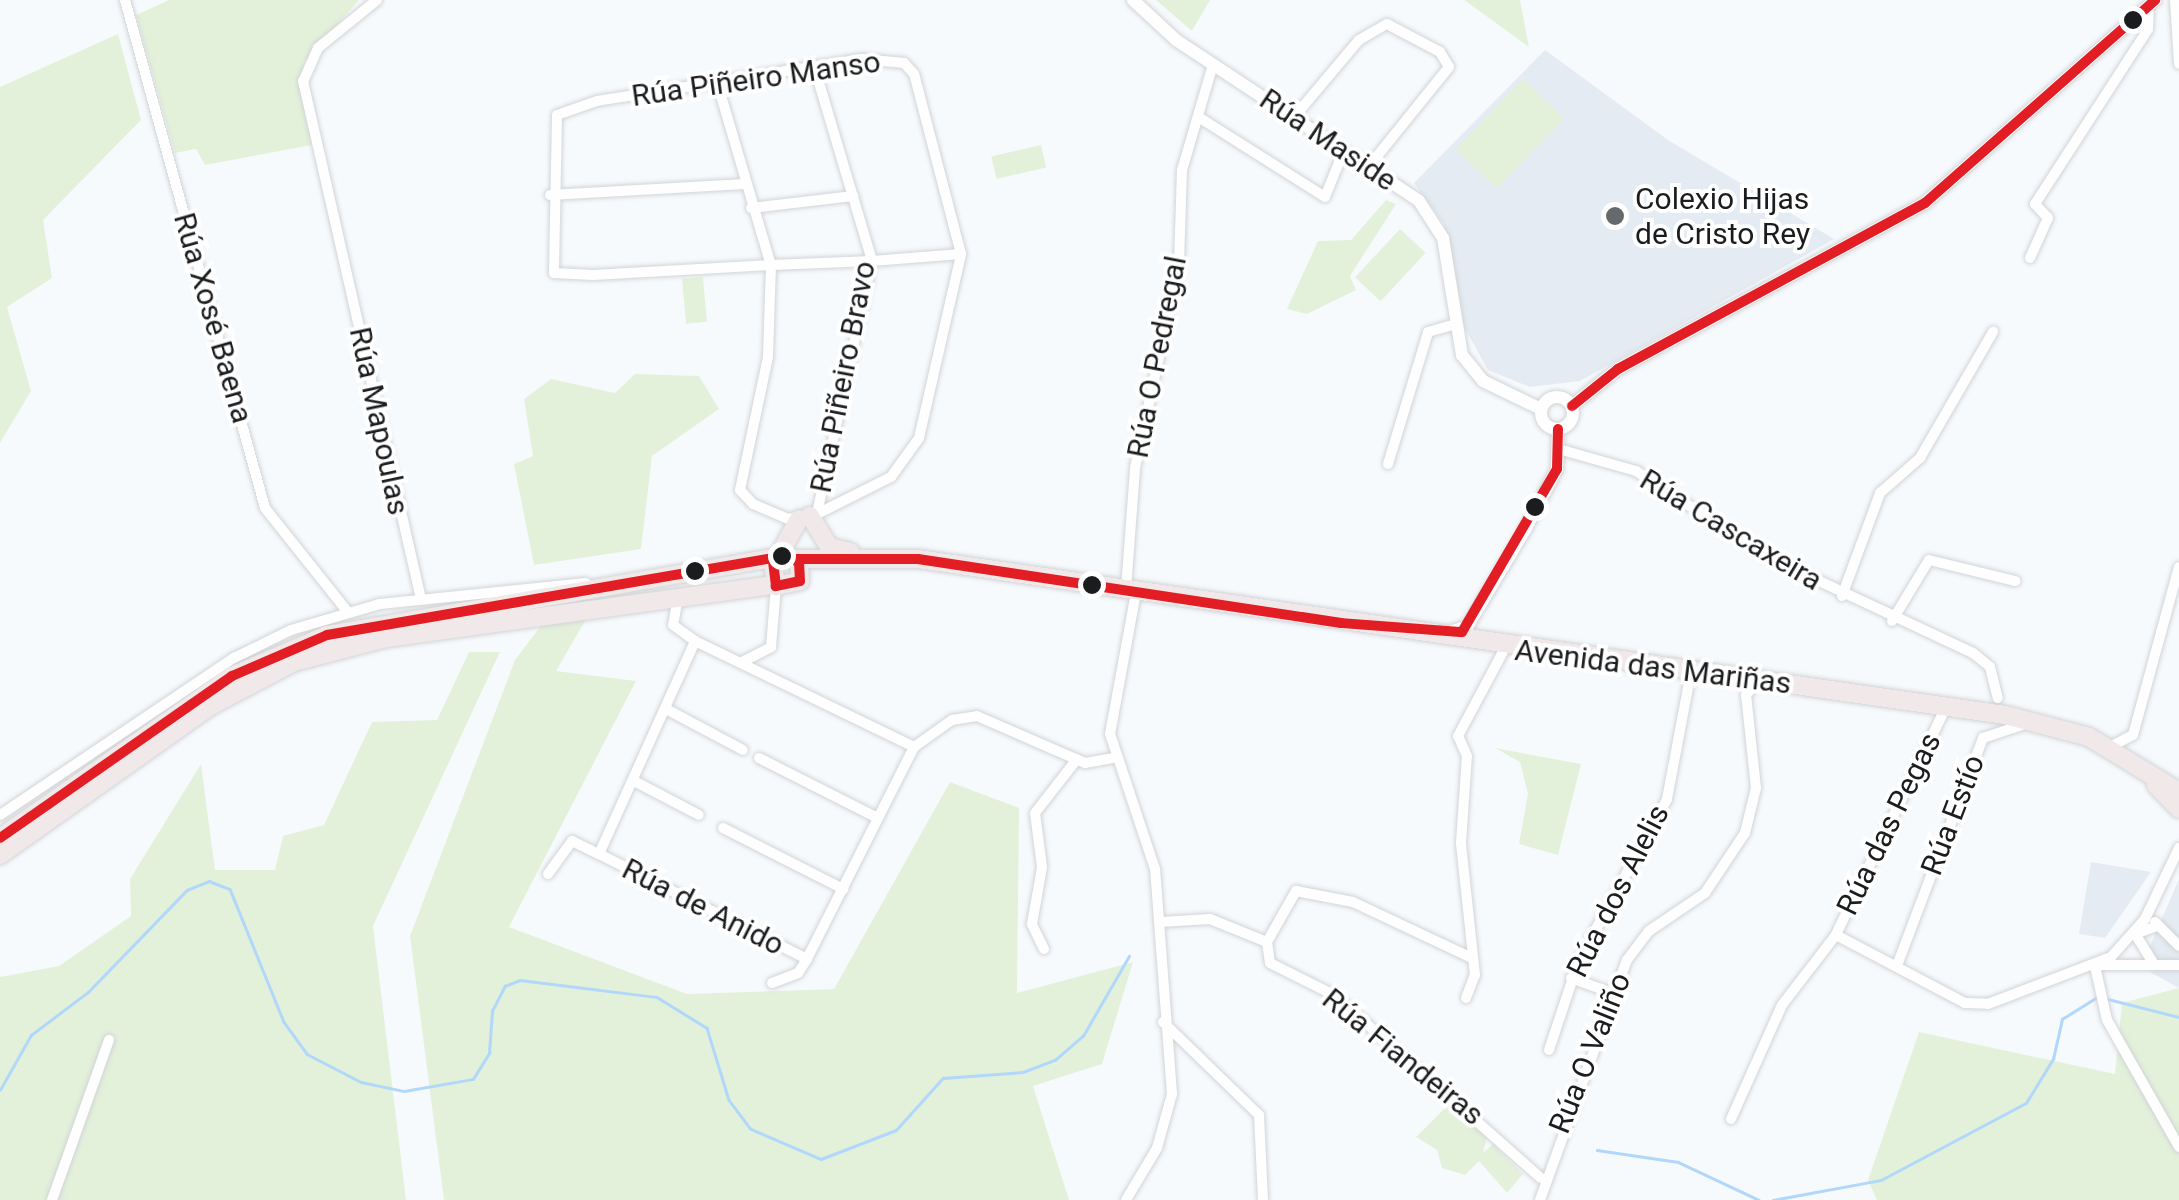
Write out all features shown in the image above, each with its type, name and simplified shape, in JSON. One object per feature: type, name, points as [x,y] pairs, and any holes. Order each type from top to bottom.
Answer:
[{"type":"highway","points":[[0,855],[212,705],[294,662],[654,596],[776,585],[794,540],[809,519],[829,548],[891,557]]},
{"type":"highway","name":"Avenida das Mariñas","points":[[0,838],[270,656],[390,622],[785,559],[891,557],[1505,648],[1946,707],[1996,709],[2110,747],[2175,798]]},
{"type":"highway","points":[[785,559],[800,581]]},
{"type":"highway","name":"Avenida das Mariñas","points":[[776,585],[861,564],[1014,576]]},
{"type":"highway","points":[[2175,798],[2179,821]]},
{"type":"street","name":"Rúa Xosé Baena","points":[[124,0],[265,508],[347,612]]},
{"type":"street","name":"Rúa Mapoulas","points":[[376,0],[318,48],[303,80],[421,599]]},
{"type":"street","name":"Rúa Maside","points":[[1133,0],[1214,65],[1419,201],[1443,238],[1452,325],[1483,381],[1541,409]]},
{"type":"street","points":[[2175,0],[2179,64]]},
{"type":"street","points":[[2030,258],[2048,218],[2035,204],[2148,29],[2152,2]]},
{"type":"street","points":[[1558,429],[1572,406],[1618,370],[1926,203],[2152,2]]},
{"type":"street","points":[[1295,116],[1359,40],[1387,24],[1440,52],[1448,66],[1369,166]]},
{"type":"street","name":"Rúa Piñeiro Manso","points":[[771,266],[554,273],[550,195],[554,124],[564,108],[814,66],[890,60],[914,74],[961,254],[908,462],[809,519]]},
{"type":"street","name":"Rúa O Pedregal","points":[[1113,758],[1131,593],[1135,468],[1179,264],[1182,170],[1214,65]]},
{"type":"street","name":"Rúa Piñeiro Bravo","points":[[809,519],[872,261],[814,66]]},
{"type":"street","points":[[716,82],[771,266],[768,357],[740,490],[763,510],[809,519]]},
{"type":"street","points":[[1200,118],[1325,197],[1344,150]]},
{"type":"street","points":[[550,195],[744,184]]},
{"type":"street","points":[[751,208],[853,196]]},
{"type":"street","points":[[771,266],[961,254]]},
{"type":"street","points":[[1388,464],[1428,332],[1452,325]]},
{"type":"street","name":"Rúa Cascaxeira","points":[[1842,596],[1880,492],[1920,458],[1992,332]]},
{"type":"street","points":[[1341,624],[1456,632],[1475,613],[1562,450],[1558,429],[1541,409],[1554,397],[1572,406]]},
{"type":"street","name":"Rúa Cascaxeira","points":[[1562,450],[1636,471],[1842,596],[1973,653],[1990,667],[1996,709]]},
{"type":"street","points":[[1892,621],[1929,560],[2014,581]]},
{"type":"street","points":[[2110,747],[2134,736],[2179,568]]},
{"type":"street","points":[[742,662],[771,646],[776,585]]},
{"type":"street","name":"Avenida das Mariñas","points":[[0,815],[234,658],[347,612],[421,599],[632,586]]},
{"type":"street","points":[[654,596],[677,603],[732,587]]},
{"type":"street","points":[[677,603],[673,626],[695,641],[914,747]]},
{"type":"street","points":[[1475,613],[1481,636],[1594,660]]},
{"type":"street","name":"Rúa de Anido","points":[[695,641],[599,854],[807,959],[914,747],[952,720],[977,716],[1077,759],[1113,758]]},
{"type":"street","points":[[1466,998],[1470,957],[1461,843],[1467,756],[1458,736],[1505,648]]},
{"type":"street","name":"Rúa dos Alelis","points":[[1549,1050],[1571,978],[1667,798],[1692,672]]},
{"type":"street","name":"Rúa O Valiño","points":[[1540,1200],[1541,1178],[1612,993],[1649,931],[1705,894],[1745,832],[1756,788],[1746,696],[1758,681]]},
{"type":"street","name":"Rúa das Pegas","points":[[1946,707],[1836,934],[1898,962],[1965,1003],[1988,1004],[2095,966]]},
{"type":"street","points":[[666,709],[743,750]]},
{"type":"street","name":"Rúa Estío","points":[[1898,962],[1983,738],[1996,727],[2053,725]]},
{"type":"street","points":[[758,758],[878,818]]},
{"type":"street","points":[[1113,758],[1155,869],[1161,922],[1163,1022],[1172,1094],[1156,1148],[1126,1200]]},
{"type":"street","points":[[1044,949],[1032,924],[1042,867],[1035,813],[1077,759]]},
{"type":"street","points":[[634,780],[699,815]]},
{"type":"street","points":[[723,828],[843,889]]},
{"type":"street","points":[[548,874],[572,840],[599,854]]},
{"type":"street","points":[[2135,934],[2178,854]]},
{"type":"street","points":[[1161,922],[1210,919],[1267,942],[1296,890],[1353,902],[1470,957]]},
{"type":"street","points":[[2153,904],[2157,926],[2174,942],[2156,962]]},
{"type":"street","points":[[2095,966],[2135,934],[2157,926]]},
{"type":"street","points":[[1731,1119],[1782,1005],[1836,934]]},
{"type":"street","points":[[2135,934],[2156,962]]},
{"type":"street","name":"Rúa Fiandeiras","points":[[1267,942],[1270,963],[1334,995],[1541,1178]]},
{"type":"street","points":[[772,982],[798,974],[807,959]]},
{"type":"street","points":[[2095,966],[2156,962],[2179,966]]},
{"type":"street","points":[[2095,966],[2107,1020],[2179,1147]]},
{"type":"street","points":[[1571,978],[1612,993]]},
{"type":"street","points":[[1163,1022],[1259,1115],[1263,1200]]},
{"type":"street","points":[[52,1200],[109,1040]]},
{"type":"shaded area","name":"Colexio Hijas de Cristo Rey","points":[[1545,50],[1668,140],[1834,239],[1580,381],[1530,387],[1488,370],[1458,316],[1444,224],[1414,183]]},
{"type":"shaded area","points":[[2091,862],[2151,872],[2105,938],[2079,934]]},
{"type":"shaded area","points":[[2179,879],[2179,988],[2141,967]]},
{"type":"green space","points":[[169,0],[359,0],[303,63],[312,145],[205,165],[196,149],[175,153],[136,15]]},
{"type":"green space","points":[[1156,0],[1210,0],[1192,31]]},
{"type":"green space","points":[[1464,0],[1520,0],[1529,47]]},
{"type":"green space","points":[[118,34],[141,120],[43,220],[52,278],[7,307],[31,391],[0,443],[0,87]]},
{"type":"green space","points":[[1523,79],[1564,119],[1497,188],[1456,149]]},
{"type":"green space","points":[[1041,145],[1046,167],[996,179],[991,156]]},
{"type":"green space","points":[[1386,200],[1396,204],[1350,276],[1356,290],[1307,314],[1287,309],[1318,241],[1351,240]]},
{"type":"green space","points":[[1400,229],[1426,253],[1381,301],[1355,277]]},
{"type":"green space","points":[[703,277],[707,322],[686,324],[682,279]]},
{"type":"green space","points":[[635,374],[699,376],[719,409],[652,456],[641,549],[534,565],[514,464],[533,456],[524,399],[551,379],[615,393]]},
{"type":"green space","points":[[589,614],[556,671],[636,681],[509,927],[687,994],[834,989],[950,782],[1019,808],[1017,993],[1133,962],[1102,1064],[1033,1086],[1069,1200],[444,1200],[410,936],[515,660],[546,619]]},
{"type":"green space","points":[[469,652],[500,652],[373,926],[406,1200],[0,1200],[0,977],[59,966],[131,916],[130,879],[201,764],[215,870],[275,870],[283,836],[324,825],[372,722],[437,720]]},
{"type":"green space","points":[[1495,748],[1581,764],[1558,855],[1519,844],[1528,794],[1520,762]]},
{"type":"green space","points":[[2179,988],[2179,1200],[1877,1200],[1868,1180],[1919,1032],[2115,1074],[2122,1003]]},
{"type":"green space","points":[[1450,1103],[1487,1137],[1483,1153],[1493,1144],[1523,1174],[1507,1193],[1479,1161],[1465,1175],[1442,1168],[1437,1150],[1416,1137]]},
{"type":"waterway","points":[[0,1090],[31,1035],[88,992],[187,890],[209,881],[230,889],[284,1022],[307,1054],[361,1082],[404,1091],[473,1079],[489,1053],[492,1011],[505,986],[520,980],[657,997],[707,1028],[729,1100],[751,1129],[821,1159],[896,1130],[943,1078],[1023,1072],[1055,1060],[1083,1036],[1129,956]]},
{"type":"waterway","points":[[1773,1200],[1881,1180],[2026,1103],[2053,1059],[2062,1019],[2096,998]]},
{"type":"waterway","points":[[2104,998],[2179,1017]]},
{"type":"waterway","points":[[1597,1150],[1678,1162],[1759,1200]]},
{"type":"transit line","points":[[1572,406],[1618,369],[1925,203],[2155,0]]},
{"type":"transit line","points":[[796,559],[918,559],[1341,623],[1462,632],[1557,469],[1558,429]]},
{"type":"transit line","points":[[0,838],[232,676],[327,635],[782,556],[799,562],[800,581],[776,586],[773,561]]},
{"type":"place","name":"Colexio Hijas de Cristo Rey","points":[[1615,216]]}]
